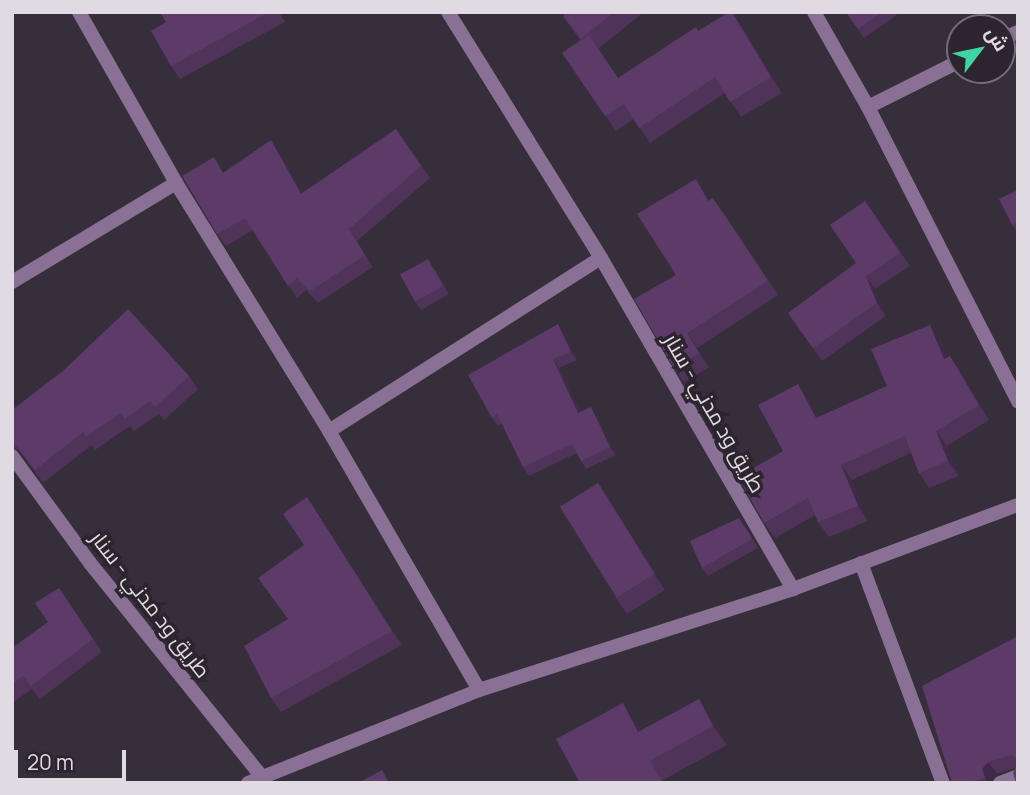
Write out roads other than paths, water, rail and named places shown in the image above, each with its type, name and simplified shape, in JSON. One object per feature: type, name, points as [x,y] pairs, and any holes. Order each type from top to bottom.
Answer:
[{"type":"street","points":[[79,12],[176,183],[329,431],[479,690]]},
{"type":"street","name":"طريق ود مدني - سنار","points":[[448,12],[601,258],[793,589]]},
{"type":"street","points":[[814,12],[868,107],[1018,402]]},
{"type":"street","points":[[868,107],[946,68]]},
{"type":"street","points":[[12,282],[176,183]]},
{"type":"street","points":[[329,431],[601,258]]},
{"type":"street","name":"طريق ود مدني - سنار","points":[[12,456],[254,779],[479,690],[793,589],[1018,505]]},
{"type":"street","points":[[861,563],[943,783]]},
{"type":"street","points":[[1000,783],[1018,776]]}]
